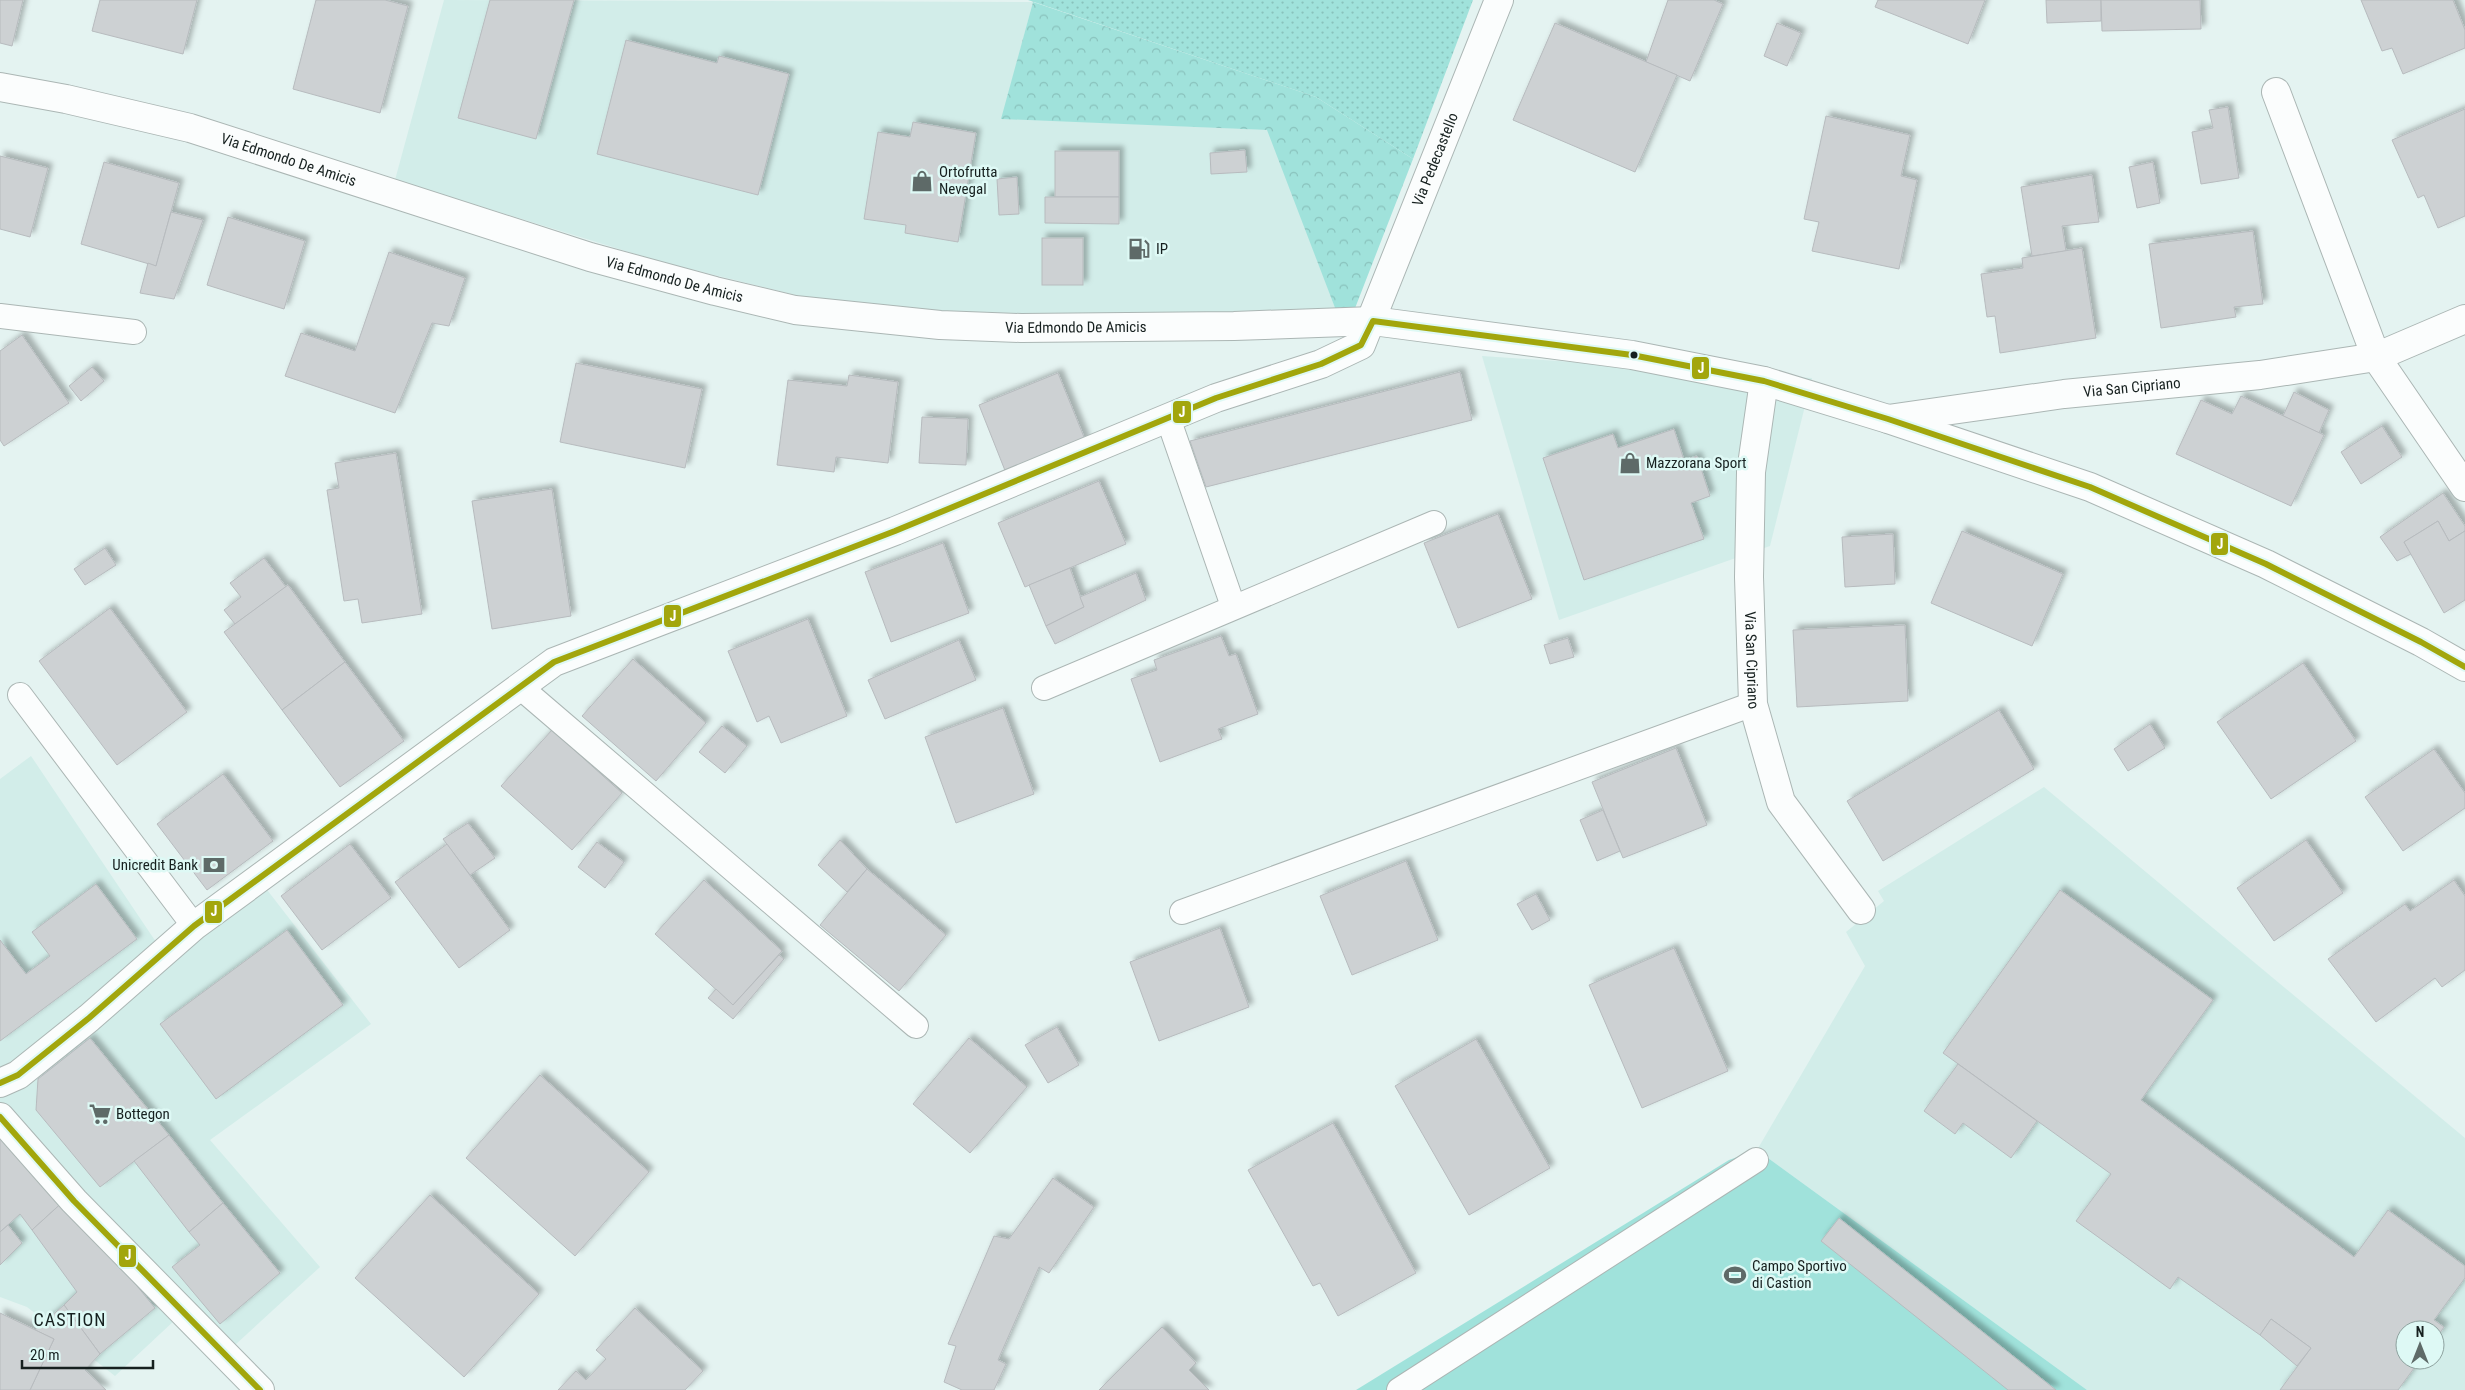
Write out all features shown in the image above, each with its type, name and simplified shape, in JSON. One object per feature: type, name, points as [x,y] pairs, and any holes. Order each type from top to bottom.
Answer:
[{"type":"street","name":"Via Pedecastello","points":[[0,1083],[18,1075],[89,1018],[194,926],[554,662],[895,531],[1216,398],[1321,364],[1361,345],[1373,320],[1499,0]]},
{"type":"street","name":"Via Edmondo De Amicis","points":[[0,87],[66,99],[190,128],[590,257],[795,310],[940,325],[1021,328],[1234,326],[1373,320]]},
{"type":"street","points":[[2276,92],[2376,357],[2465,487]]},
{"type":"street","name":"Via San Cipriano","points":[[1888,419],[2064,394],[2260,375],[2376,357],[2465,319]]},
{"type":"street","name":"Via San Cipriano","points":[[1373,320],[1632,355],[1764,380],[1888,419],[2090,487],[2266,564],[2421,642],[2465,667]]},
{"type":"street","name":"Via San Cipriano","points":[[1764,380],[1751,472],[1749,577],[1753,704],[1781,802],[1861,910]]},
{"type":"street","points":[[0,1117],[74,1201],[260,1390]]},
{"type":"lane","points":[[0,316],[134,332]]},
{"type":"lane","points":[[1168,418],[1233,606]]},
{"type":"lane","points":[[1044,688],[1434,522]]},
{"type":"lane","points":[[520,687],[916,1026]]},
{"type":"lane","points":[[20,695],[194,926]]},
{"type":"lane","points":[[1182,912],[1753,704]]},
{"type":"lane","points":[[1399,1390],[1756,1160]]},
{"type":"shaded area","points":[[444,0],[1033,2],[1002,118],[1268,130],[1345,334],[1230,316],[948,312],[804,297],[658,261],[395,180]]},
{"type":"shaded area","points":[[1482,356],[1812,378],[1770,546],[1559,620]]},
{"type":"shaded area","points":[[31,756],[156,942],[251,869],[371,1024],[210,1140],[320,1267],[235,1345],[191,1305],[115,1376],[27,1307],[0,1297],[0,779]]},
{"type":"shaded area","points":[[2044,787],[2465,1138],[2465,1390],[2087,1390],[1757,1150],[1865,966],[1846,932],[1884,901],[1878,891]]},
{"type":"green space","points":[[1028,0],[1473,0],[1413,159],[1316,97]]},
{"type":"green space","points":[[1033,2],[1316,97],[1413,159],[1345,334],[1267,130],[1001,119]]},
{"type":"green space","name":"Campo Sportivo di Castion","points":[[1757,1150],[2087,1390],[1356,1390],[1729,1160]]},
{"type":"building","points":[[0,0],[23,0],[12,46],[0,43]]},
{"type":"building","points":[[100,0],[197,0],[183,54],[92,31]]},
{"type":"building","points":[[316,0],[385,0],[408,6],[380,113],[293,89]]},
{"type":"building","points":[[490,0],[574,0],[536,139],[458,118]]},
{"type":"building","points":[[1668,0],[1714,0],[1723,4],[1690,81],[1646,62]]},
{"type":"building","points":[[1878,0],[1985,0],[1968,44],[1875,7]]},
{"type":"building","points":[[2046,0],[2101,0],[2101,21],[2047,23]]},
{"type":"building","points":[[2101,0],[2200,0],[2201,29],[2102,31]]},
{"type":"building","points":[[2361,0],[2453,0],[2465,30],[2465,48],[2403,74],[2392,48],[2382,51]]},
{"type":"building","points":[[1555,23],[1677,75],[1635,172],[1513,120]]},
{"type":"building","points":[[1777,23],[1801,33],[1787,66],[1764,56]]},
{"type":"building","points":[[626,40],[717,63],[719,56],[789,74],[758,195],[597,154]]},
{"type":"building","points":[[2228,107],[2239,178],[2201,184],[2192,132],[2213,128],[2209,110]]},
{"type":"building","points":[[2465,109],[2465,216],[2438,228],[2424,195],[2418,198],[2392,140]]},
{"type":"building","points":[[1826,116],[1910,135],[1901,176],[1917,180],[1899,269],[1812,251],[1819,222],[1804,219]]},
{"type":"building","points":[[913,122],[976,133],[958,242],[905,233],[906,225],[864,219],[878,132],[910,137]]},
{"type":"building","points":[[1245,150],[1247,172],[1211,174],[1210,153]]},
{"type":"building","points":[[1055,151],[1119,151],[1119,197],[1055,197]]},
{"type":"building","points":[[0,156],[48,168],[30,237],[0,229]]},
{"type":"building","points":[[104,162],[179,183],[156,266],[81,244]]},
{"type":"building","points":[[2153,162],[2160,203],[2137,208],[2129,167]]},
{"type":"building","points":[[2092,175],[2099,222],[2062,226],[2066,251],[2032,256],[2021,187]]},
{"type":"building","points":[[1017,177],[1019,214],[999,215],[997,179]]},
{"type":"building","points":[[1045,197],[1119,197],[1119,224],[1045,223]]},
{"type":"building","points":[[171,212],[203,220],[174,299],[140,293],[148,263],[156,266]]},
{"type":"building","points":[[228,217],[305,241],[284,309],[207,285]]},
{"type":"building","points":[[2253,231],[2263,304],[2234,307],[2236,317],[2161,328],[2149,244]]},
{"type":"building","points":[[1042,238],[1083,238],[1083,285],[1042,285]]},
{"type":"building","points":[[2082,248],[2096,338],[2000,353],[1995,316],[1987,317],[1981,274],[2023,268],[2022,258]]},
{"type":"building","points":[[389,252],[465,278],[449,326],[432,323],[395,413],[285,376],[301,333],[355,351]]},
{"type":"building","points":[[22,335],[69,403],[4,446],[0,440],[0,351]]},
{"type":"building","points":[[576,363],[702,389],[685,468],[560,442]]},
{"type":"building","points":[[92,367],[104,381],[81,401],[69,386]]},
{"type":"building","points":[[1460,372],[1472,420],[1206,487],[1190,441]]},
{"type":"building","points":[[1058,373],[1086,442],[1006,473],[979,405]]},
{"type":"building","points":[[849,375],[898,382],[888,463],[836,457],[834,472],[777,465],[788,380],[847,386]]},
{"type":"building","points":[[2294,392],[2329,410],[2319,433],[2283,416]]},
{"type":"building","points":[[2241,396],[2324,435],[2291,506],[2176,454],[2201,400],[2232,414]]},
{"type":"building","points":[[922,417],[968,419],[966,465],[919,463]]},
{"type":"building","points":[[2382,426],[2402,457],[2361,484],[2341,452]]},
{"type":"building","points":[[1674,429],[1684,460],[1697,456],[1710,496],[1691,503],[1704,539],[1584,580],[1543,458],[1613,434],[1618,448]]},
{"type":"building","points":[[396,453],[422,614],[362,623],[358,599],[344,601],[327,490],[339,488],[335,463]]},
{"type":"building","points":[[1099,481],[1126,544],[1025,587],[998,523]]},
{"type":"building","points":[[552,489],[571,616],[492,629],[472,501]]},
{"type":"building","points":[[2443,493],[2465,526],[2465,531],[2449,541],[2438,521],[2404,542],[2411,554],[2397,561],[2380,537]]},
{"type":"building","points":[[1498,514],[1532,599],[1458,628],[1424,543]]},
{"type":"building","points":[[2438,521],[2449,541],[2465,531],[2465,600],[2444,613],[2404,542]]},
{"type":"building","points":[[1962,531],[2063,574],[2032,646],[1931,603]]},
{"type":"building","points":[[1893,534],[1895,584],[1845,587],[1842,537]]},
{"type":"building","points":[[943,543],[969,613],[891,642],[865,572]]},
{"type":"building","points":[[105,548],[116,565],[85,585],[74,569]]},
{"type":"building","points":[[264,558],[286,587],[235,624],[224,610],[241,597],[230,583]]},
{"type":"building","points":[[1070,568],[1084,607],[1046,626],[1029,585]]},
{"type":"building","points":[[1136,573],[1146,600],[1055,644],[1046,626],[1084,607],[1080,597]]},
{"type":"building","points":[[288,585],[345,662],[282,710],[224,632]]},
{"type":"building","points":[[110,608],[187,712],[117,765],[39,661]]},
{"type":"building","points":[[808,619],[847,716],[781,743],[769,716],[757,722],[728,651]]},
{"type":"building","points":[[1905,625],[1908,701],[1797,707],[1793,630]]},
{"type":"building","points":[[1221,636],[1229,656],[1236,654],[1258,714],[1218,729],[1222,739],[1160,762],[1131,679],[1157,670],[1154,660]]},
{"type":"building","points":[[1568,638],[1574,657],[1550,664],[1544,645]]},
{"type":"building","points":[[959,640],[976,680],[885,719],[868,680]]},
{"type":"building","points":[[633,659],[706,723],[656,781],[582,716]]},
{"type":"building","points":[[345,662],[404,741],[340,787],[282,710]]},
{"type":"building","points":[[2303,663],[2356,741],[2271,799],[2217,722]]},
{"type":"building","points":[[1003,708],[1034,794],[956,823],[925,737]]},
{"type":"building","points":[[1999,710],[2034,769],[1883,861],[1847,801]]},
{"type":"building","points":[[2150,724],[2165,748],[2128,771],[2114,749]]},
{"type":"building","points":[[722,726],[747,746],[725,773],[699,752]]},
{"type":"building","points":[[552,730],[622,793],[572,850],[501,786]]},
{"type":"building","points":[[1676,748],[1707,825],[1623,858],[1592,782]]},
{"type":"building","points":[[2434,749],[2465,793],[2465,808],[2403,851],[2365,797]]},
{"type":"building","points":[[223,774],[273,841],[207,890],[157,824]]},
{"type":"building","points":[[1603,810],[1620,851],[1597,861],[1580,820]]},
{"type":"building","points":[[468,823],[495,858],[470,875],[443,839]]},
{"type":"building","points":[[840,840],[867,869],[847,892],[818,865]]},
{"type":"building","points":[[2306,840],[2343,893],[2274,941],[2237,888]]},
{"type":"building","points":[[597,842],[624,862],[605,888],[578,867]]},
{"type":"building","points":[[350,844],[391,898],[322,950],[281,896]]},
{"type":"building","points":[[447,844],[510,930],[459,968],[395,882]]},
{"type":"building","points":[[1406,861],[1438,940],[1352,975],[1320,896]]},
{"type":"building","points":[[867,869],[946,935],[899,991],[820,925]]},
{"type":"building","points":[[704,880],[782,951],[733,1005],[655,934]]},
{"type":"building","points":[[2454,880],[2465,896],[2465,970],[2442,987],[2435,978],[2376,1022],[2328,959],[2405,904],[2410,911]]},
{"type":"building","points":[[96,884],[137,939],[0,1041],[0,940],[26,974],[50,956],[32,932]]},
{"type":"building","points":[[2060,890],[2213,1000],[2141,1100],[2354,1257],[2388,1210],[2465,1266],[2465,1278],[2434,1320],[2395,1320],[2395,1370],[2413,1370],[2398,1390],[2280,1390],[2311,1348],[2271,1319],[2260,1335],[2178,1277],[2170,1289],[2076,1221],[2111,1174],[1943,1053]]},
{"type":"building","points":[[1536,894],[1550,920],[1532,930],[1517,904]]},
{"type":"building","points":[[1220,928],[1249,1007],[1159,1041],[1130,962]]},
{"type":"building","points":[[287,930],[343,1005],[216,1099],[160,1024]]},
{"type":"building","points":[[1674,948],[1728,1071],[1642,1108],[1589,985]]},
{"type":"building","points":[[779,955],[784,959],[733,1019],[708,998],[716,989],[733,1005]]},
{"type":"building","points":[[1057,1027],[1079,1065],[1048,1083],[1025,1045]]},
{"type":"building","points":[[90,1038],[169,1135],[100,1187],[36,1110],[38,1079]]},
{"type":"building","points":[[969,1038],[1027,1087],[970,1153],[913,1104]]},
{"type":"building","points":[[1476,1039],[1550,1168],[1469,1215],[1395,1086]]},
{"type":"building","points":[[1958,1064],[2037,1121],[2011,1158],[1963,1123],[1955,1134],[1924,1111]]},
{"type":"building","points":[[540,1075],[649,1172],[575,1256],[466,1158]]},
{"type":"building","points":[[1333,1123],[1416,1273],[1338,1316],[1320,1283],[1313,1286],[1248,1170]]},
{"type":"building","points":[[0,1125],[66,1199],[32,1230],[20,1214],[0,1232]]},
{"type":"building","points":[[169,1135],[223,1203],[189,1232],[134,1161]]},
{"type":"building","points":[[1053,1178],[1094,1207],[1049,1273],[1039,1267],[998,1360],[1006,1364],[994,1390],[962,1390],[944,1382],[956,1346],[948,1344],[994,1236],[1009,1239]]},
{"type":"building","points":[[430,1195],[539,1294],[464,1377],[355,1278]]},
{"type":"building","points":[[66,1199],[155,1308],[100,1354],[64,1305],[77,1292],[32,1230]]},
{"type":"building","points":[[223,1203],[280,1273],[220,1324],[172,1267],[200,1245],[189,1232]]},
{"type":"building","points":[[1839,1218],[2056,1390],[2008,1390],[1821,1241]]},
{"type":"building","points":[[8,1225],[22,1243],[0,1265],[0,1232]]},
{"type":"building","points":[[64,1305],[100,1354],[85,1370],[106,1390],[30,1390],[54,1339],[35,1330]]},
{"type":"building","points":[[635,1308],[703,1371],[685,1390],[558,1390],[576,1371],[586,1380],[606,1359],[596,1350]]},
{"type":"building","points":[[0,1313],[54,1339],[30,1390],[0,1390]]},
{"type":"building","points":[[2271,1319],[2311,1348],[2297,1366],[2260,1335]]},
{"type":"building","points":[[1162,1327],[1196,1363],[1189,1370],[1209,1390],[1099,1390]]},
{"type":"transit line","name":"J","points":[[0,1083],[18,1075],[89,1018],[194,926],[554,662],[895,531],[1216,398],[1321,364],[1361,345],[1373,321],[1632,355],[1764,381],[1888,419],[2090,487],[2266,564],[2421,642],[2465,667]]},
{"type":"transit line","name":"J","points":[[0,1117],[74,1201],[260,1390]]},
{"type":"place","name":"Ortofrutta Nevegal","points":[[922,181]]},
{"type":"place","name":"IP","points":[[1139,249]]},
{"type":"place","name":"Mazzorana Sport","points":[[1630,463]]},
{"type":"place","name":"Unicredit Bank","points":[[214,865]]},
{"type":"place","name":"Bottegon","points":[[100,1114]]},
{"type":"place","name":"Campo Sportivo di Castion","points":[[1735,1275]]},
{"type":"district","name":"CASTION","points":[[70,1319]]}]
